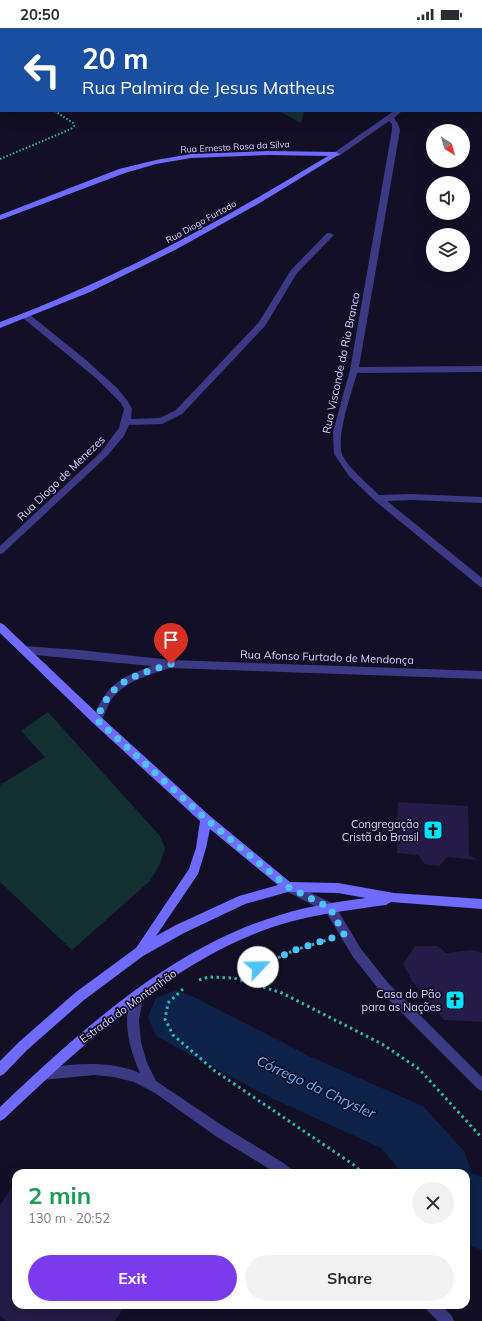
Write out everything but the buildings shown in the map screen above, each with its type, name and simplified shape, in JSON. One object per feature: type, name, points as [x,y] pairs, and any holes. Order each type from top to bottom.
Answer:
[{"type":"street","name":"Rua Diogo Furtado","points":[[0,325],[26,316],[110,280],[171,250],[215,226],[336,154],[397,112]]},
{"type":"street","name":"Rua Visconde do Rio Branco","points":[[389,117],[395,124],[396,130],[354,370],[337,432],[338,454],[352,474],[377,498],[482,583]]},
{"type":"street","name":"Rua Ernesto Rosa da Silva","points":[[0,218],[122,171],[156,162],[191,156],[269,153],[336,154]]},
{"type":"street","points":[[26,316],[107,384],[120,397],[128,407],[127,422],[162,421],[179,412],[262,324],[294,272],[330,235]]},
{"type":"street","points":[[354,370],[482,369]]},
{"type":"street","name":"Rua Diogo de Menezes","points":[[0,551],[104,454],[119,437],[127,422]]},
{"type":"street","points":[[377,498],[411,497],[482,500]]},
{"type":"street","points":[[0,627],[97,720],[206,819],[288,887],[330,908],[344,934],[357,953],[385,988],[482,1085]]},
{"type":"street","name":"Rua Afonso Furtado de Mendonça","points":[[24,650],[79,654],[171,664],[482,675]]},
{"type":"street","name":"Rua Afonso Furtado de Mendonça","points":[[97,720],[102,704],[116,687],[133,677],[171,664]]},
{"type":"street","points":[[139,952],[194,871],[201,848],[206,819]]},
{"type":"street","points":[[0,1070],[23,1046],[80,996],[139,952],[180,929],[243,900],[288,887],[338,888],[394,898],[482,904]]},
{"type":"street","name":"Estrada do Montanhão","points":[[0,1115],[73,1046],[137,997],[184,965],[233,939],[266,925],[330,908],[394,898]]},
{"type":"street","points":[[137,997],[133,1013],[135,1042],[138,1057],[152,1085]]},
{"type":"street","points":[[43,1074],[73,1070],[109,1070],[136,1077],[152,1085],[214,1127],[282,1169]]},
{"type":"street","points":[[436,1309],[447,1321]]},
{"type":"path","points":[[0,159],[71,129],[74,126],[69,118],[57,112]]},
{"type":"path","points":[[246,982],[258,967],[295,950],[344,934]]},
{"type":"path","points":[[195,981],[209,977],[234,978],[282,993],[382,1044],[419,1069],[482,1138]]},
{"type":"path","points":[[190,985],[168,1003],[165,1019],[173,1035],[215,1071],[359,1169]]},
{"type":"green space","points":[[281,112],[304,112],[301,123]]},
{"type":"green space","points":[[48,712],[160,836],[165,848],[160,864],[150,881],[72,950],[0,882],[0,785],[45,757],[21,731]]},
{"type":"waterway","name":"Córrego da Chrysler","points":[[176,1017],[290,1077],[402,1127],[439,1169]]},
{"type":"waterway","name":"Córrego da Chrysler","points":[[470,1206],[482,1219]]},
{"type":"place","name":"Congregação Cristã do Brasil","points":[[433,830]]},
{"type":"place","name":"Casa do Pão para as Nações","points":[[455,1000]]},
{"type":"route","points":[[171,664],[133,677],[116,687],[102,704],[97,720],[206,819],[288,887],[330,908],[344,934],[295,950],[258,967]]}]
